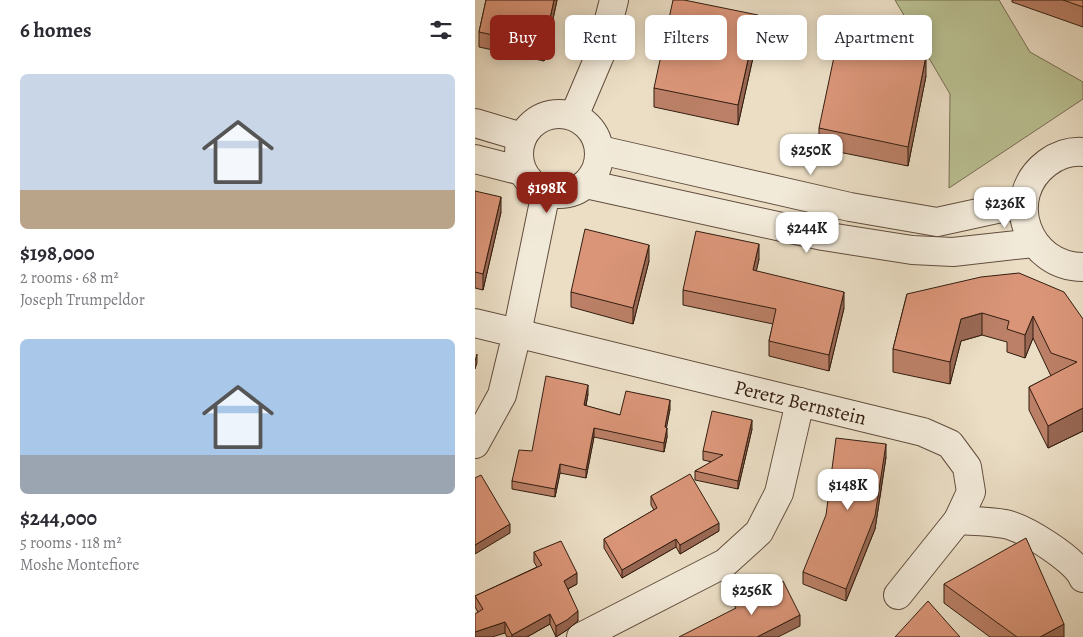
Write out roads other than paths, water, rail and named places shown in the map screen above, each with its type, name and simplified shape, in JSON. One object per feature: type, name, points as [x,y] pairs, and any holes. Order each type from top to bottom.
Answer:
[{"type":"street","points":[[574,116],[600,55],[614,0]]},
{"type":"street","points":[[549,114],[574,116],[582,120],[594,133],[600,150],[595,174],[587,184],[577,190],[556,194],[546,192],[528,180],[522,171],[519,160],[519,148],[522,138],[529,127],[538,119],[549,114]]},
{"type":"street","points":[[475,123],[522,138]]},
{"type":"street","points":[[600,150],[850,207],[937,222],[1024,203]]},
{"type":"street","points":[[1083,152],[1075,151],[1056,157],[1040,169],[1029,184],[1024,203],[1024,217],[1027,230],[1034,243],[1045,254],[1059,263],[1083,267]]},
{"type":"street","points":[[475,159],[522,171]]},
{"type":"street","points":[[587,184],[823,236],[912,250],[953,252],[1034,243]]},
{"type":"street","points":[[475,444],[502,395],[517,333],[546,192]]},
{"type":"street","name":"Peretz Bernstein","points":[[475,322],[923,432],[950,444],[967,467],[971,492],[958,520],[898,595]]},
{"type":"street","points":[[581,637],[725,562],[759,532],[779,493],[800,402]]},
{"type":"street","points":[[958,520],[1006,524],[1032,535],[1061,555],[1081,572],[1083,578]]}]
